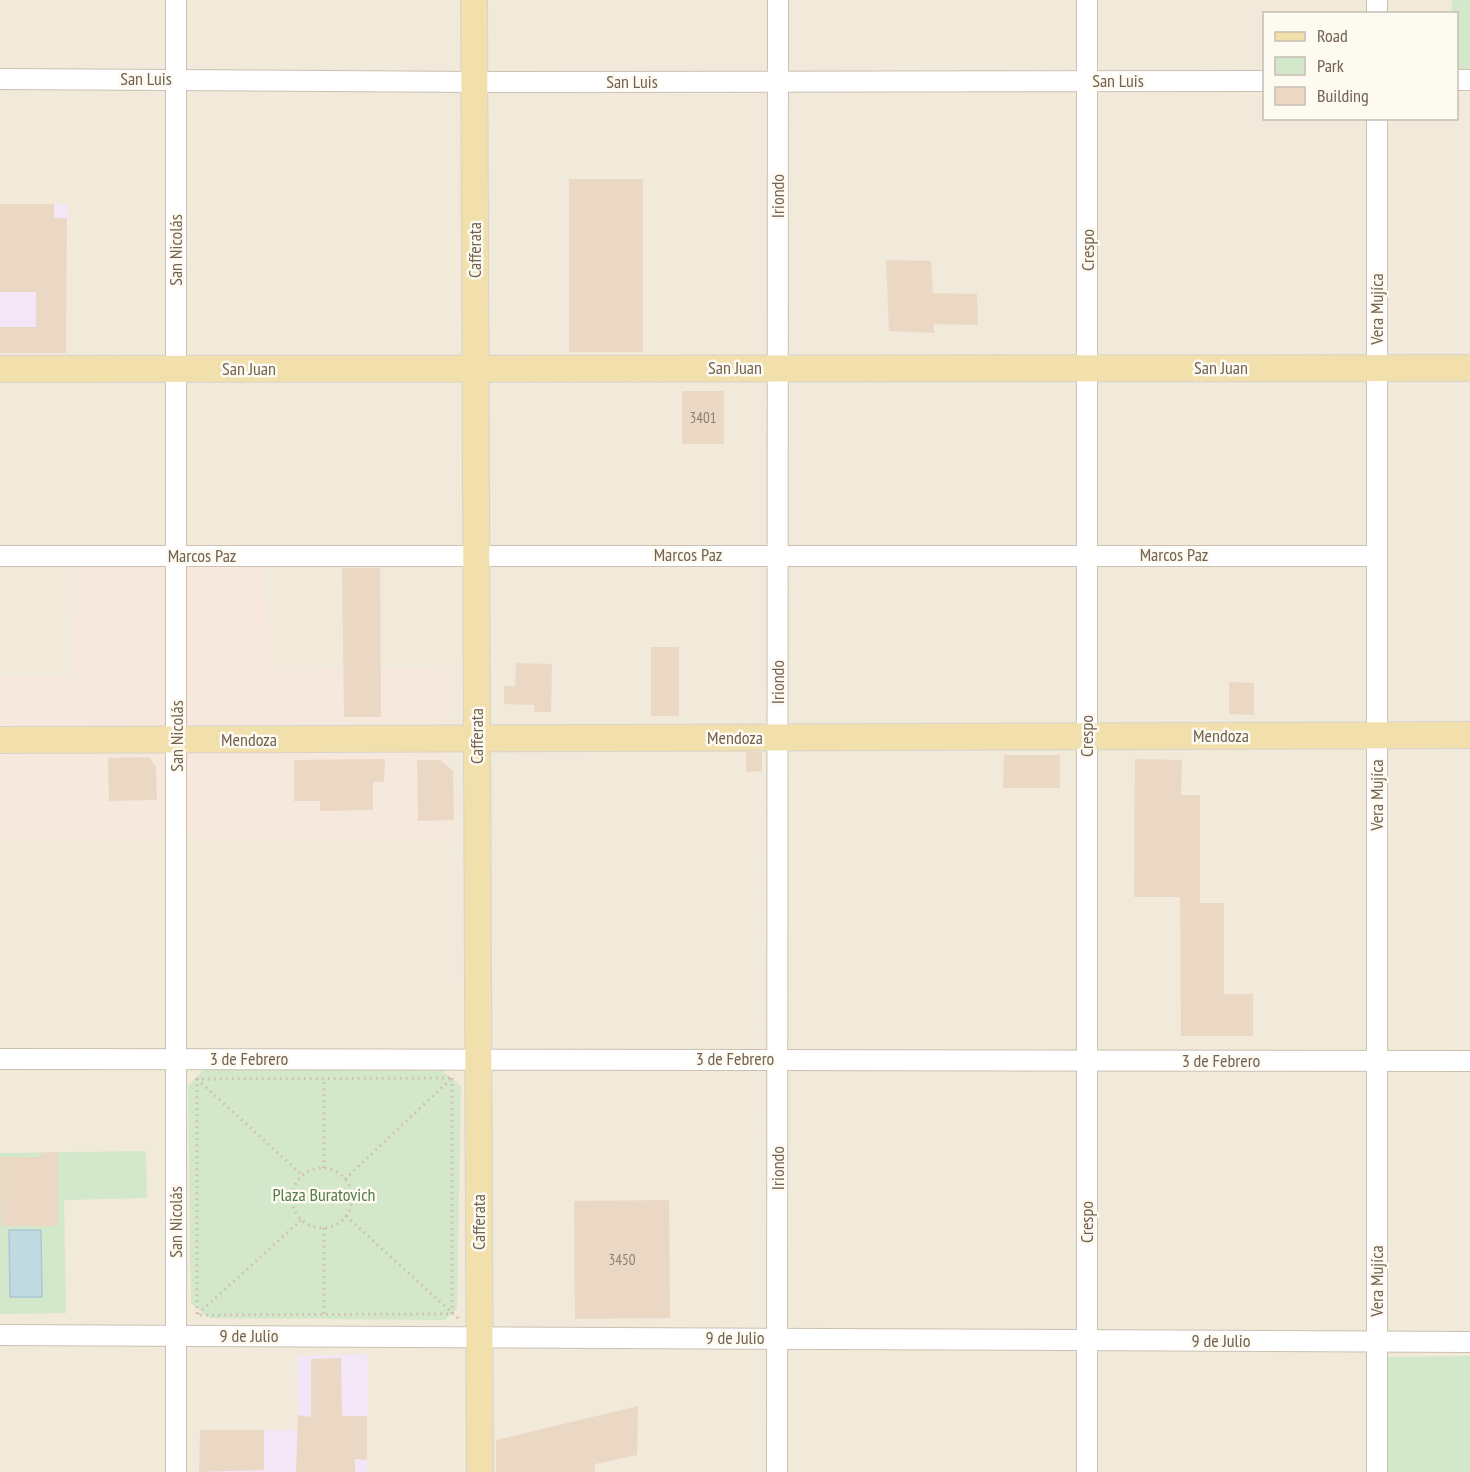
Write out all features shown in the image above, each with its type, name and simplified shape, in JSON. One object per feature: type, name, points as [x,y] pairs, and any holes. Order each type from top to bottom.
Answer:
[{"type":"main road","name":"Cafferata","points":[[474,0],[480,1472]]},
{"type":"main road","name":"San Juan","points":[[0,369],[1470,368]]},
{"type":"main road","name":"Mendoza","points":[[0,740],[1470,735]]},
{"type":"street","name":"San Nicolás","points":[[176,0],[176,1472]]},
{"type":"street","name":"Iriondo","points":[[777,1472],[778,0]]},
{"type":"street","name":"Crespo","points":[[1087,0],[1087,1472]]},
{"type":"street","name":"San Luis","points":[[0,79],[475,82],[1263,81]]},
{"type":"street","name":"Vera Mujíca","points":[[1377,120],[1377,1472]]},
{"type":"street","name":"Marcos Paz","points":[[0,556],[1377,556]]},
{"type":"street","name":"3 de Febrero","points":[[0,1059],[1470,1061]]},
{"type":"street","name":"9 de Julio","points":[[0,1335],[1470,1342]]},
{"type":"path","points":[[345,1179],[452,1078],[478,1058]]},
{"type":"path","points":[[177,1059],[302,1175]]},
{"type":"path","points":[[197,1079],[452,1078]]},
{"type":"path","points":[[452,1078],[452,1314]]},
{"type":"path","points":[[197,1079],[198,1315]]},
{"type":"path","points":[[324,1079],[324,1168]]},
{"type":"path","points":[[324,1168],[336,1171],[345,1179],[352,1194],[346,1216],[340,1222],[324,1228],[308,1225],[301,1220],[292,1206],[291,1198],[292,1189],[302,1175],[324,1168]]},
{"type":"path","points":[[346,1216],[479,1336]]},
{"type":"path","points":[[176,1336],[301,1220]]},
{"type":"path","points":[[324,1228],[324,1314]]},
{"type":"path","points":[[198,1315],[452,1314]]},
{"type":"shaded area","points":[[0,0],[1470,0],[1470,1472],[0,1472]]},
{"type":"shaded area","points":[[0,204],[68,204],[66,353],[0,353]]},
{"type":"shaded area","points":[[265,564],[269,671],[444,667],[452,840],[0,838],[0,676],[74,677],[77,568]]},
{"type":"shaded area","points":[[368,1354],[367,1472],[199,1472],[200,1430],[298,1430],[297,1356]]},
{"type":"green space","points":[[1452,0],[1470,0],[1470,71],[1458,71],[1458,12],[1452,12]]},
{"type":"green space","name":"Plaza Buratovich","points":[[203,1070],[441,1070],[461,1086],[457,1309],[445,1320],[209,1318],[191,1303],[188,1086]]},
{"type":"green space","points":[[146,1151],[147,1198],[64,1200],[66,1313],[0,1314],[0,1153]]},
{"type":"green space","points":[[1470,1356],[1470,1472],[1388,1472],[1387,1357]]},
{"type":"water","points":[[9,1230],[41,1230],[42,1297],[10,1297]]},
{"type":"building","points":[[569,179],[643,179],[643,352],[569,352]]},
{"type":"building","points":[[0,204],[54,204],[54,218],[67,218],[66,353],[0,353],[0,327],[36,327],[36,292],[0,292]]},
{"type":"building","points":[[886,260],[931,261],[933,293],[977,294],[978,325],[934,324],[934,333],[889,331]]},
{"type":"building","points":[[682,391],[724,391],[724,444],[682,444]]},
{"type":"building","points":[[342,568],[380,568],[381,717],[344,717]]},
{"type":"building","points":[[651,647],[679,647],[679,716],[651,716]]},
{"type":"building","points":[[516,663],[552,664],[551,712],[534,712],[534,705],[504,704],[504,686],[515,686]]},
{"type":"building","points":[[1229,682],[1254,683],[1254,715],[1229,714]]},
{"type":"building","points":[[746,752],[762,752],[762,771],[746,772]]},
{"type":"building","points":[[1004,755],[1060,755],[1060,788],[1003,788]]},
{"type":"building","points":[[149,757],[156,767],[157,800],[109,801],[108,758]]},
{"type":"building","points":[[385,759],[384,782],[373,782],[373,810],[320,811],[320,801],[294,801],[294,760]]},
{"type":"building","points":[[1135,759],[1182,760],[1181,795],[1200,795],[1200,903],[1224,903],[1224,994],[1253,994],[1253,1036],[1181,1036],[1180,897],[1134,897]]},
{"type":"building","points":[[417,760],[440,760],[453,771],[454,820],[418,821]]},
{"type":"building","points":[[58,1152],[58,1226],[1,1226],[0,1157],[41,1157],[41,1153]]},
{"type":"building","points":[[669,1200],[670,1318],[575,1319],[574,1201]]},
{"type":"building","points":[[341,1358],[342,1416],[367,1416],[367,1460],[355,1459],[355,1472],[296,1472],[298,1415],[311,1417],[311,1359]]},
{"type":"building","points":[[638,1406],[637,1455],[595,1464],[595,1472],[496,1472],[496,1440]]},
{"type":"building","points":[[200,1430],[264,1430],[264,1470],[199,1472]]}]
